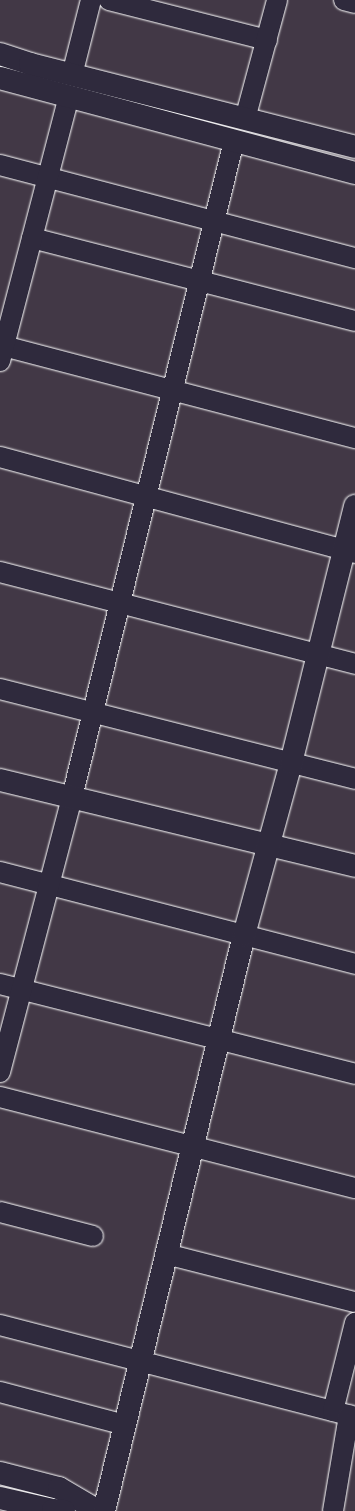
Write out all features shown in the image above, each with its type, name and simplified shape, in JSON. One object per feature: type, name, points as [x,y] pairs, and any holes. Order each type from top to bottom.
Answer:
[{"type":"street","points":[[72,75],[91,0]]},
{"type":"street","points":[[109,0],[267,40]]},
{"type":"street","points":[[246,119],[277,0]]},
{"type":"street","points":[[344,0],[355,3]]},
{"type":"street","points":[[0,54],[72,75],[355,147]]},
{"type":"street","points":[[0,78],[355,173]]},
{"type":"street","points":[[69,96],[1,350],[173,390],[355,438]]},
{"type":"street","points":[[0,1072],[72,797],[234,141]]},
{"type":"street","points":[[0,165],[355,258]]},
{"type":"street","points":[[32,238],[355,321]]},
{"type":"street","points":[[0,457],[350,552]]},
{"type":"street","points":[[104,1511],[244,935],[319,655],[350,552],[355,506]]},
{"type":"street","points":[[0,572],[355,664]]},
{"type":"street","points":[[0,689],[355,779]]},
{"type":"street","points":[[0,780],[355,866]]},
{"type":"street","points":[[0,872],[355,964]]},
{"type":"street","points":[[0,984],[355,1074]]},
{"type":"street","points":[[0,1097],[355,1188]]},
{"type":"street","points":[[0,1212],[93,1236]]},
{"type":"street","points":[[166,1254],[355,1302]]},
{"type":"street","points":[[333,1511],[355,1323]]},
{"type":"street","points":[[0,1325],[345,1414]]},
{"type":"street","points":[[0,1392],[125,1425]]},
{"type":"street","points":[[0,1472],[59,1488],[98,1511]]},
{"type":"street","points":[[0,1498],[53,1510],[64,1511]]}]
